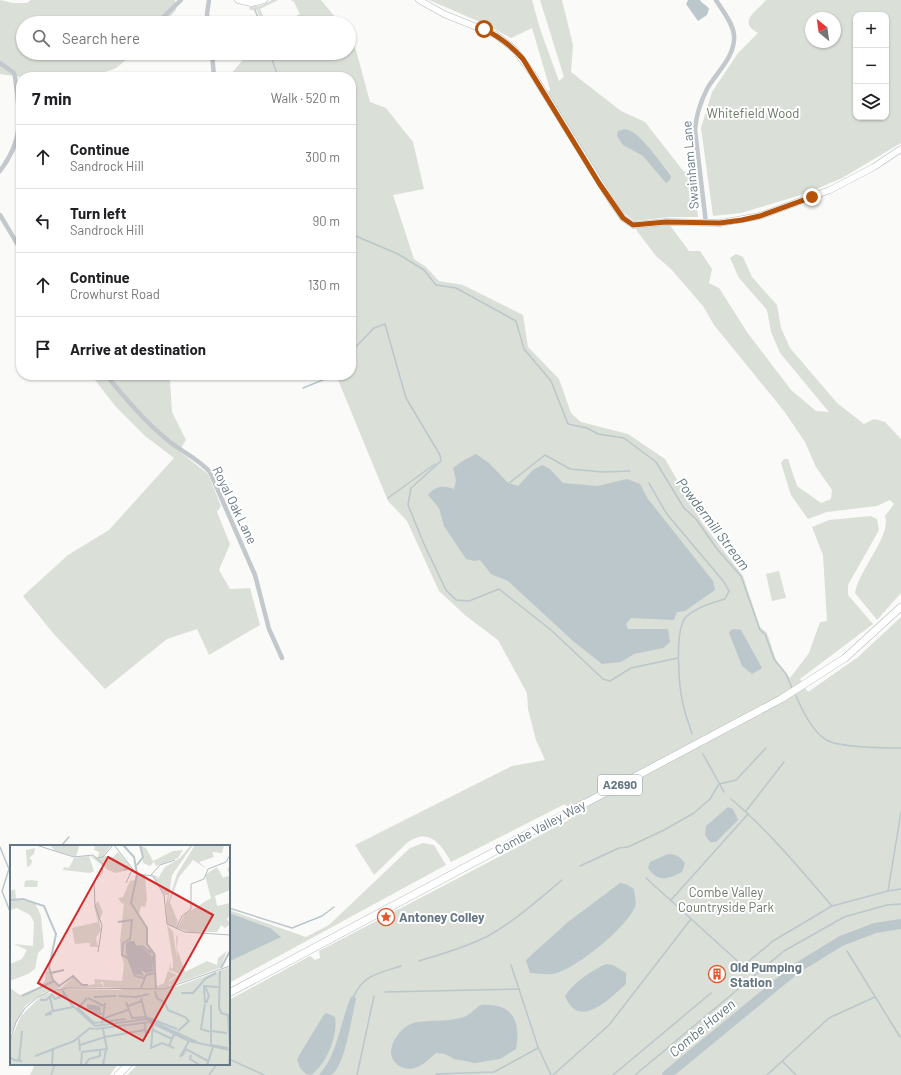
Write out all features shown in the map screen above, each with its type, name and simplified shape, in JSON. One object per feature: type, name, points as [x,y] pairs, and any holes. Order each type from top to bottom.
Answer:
[{"type":"main road","name":"Combe Valley Way","points":[[230,992],[804,686],[845,658],[901,608]]},
{"type":"main road","points":[[118,1075],[128,1065]]},
{"type":"street","points":[[164,16],[181,0]]},
{"type":"street","points":[[207,16],[210,0]]},
{"type":"street","points":[[238,0],[251,3],[264,0]]},
{"type":"street","points":[[419,0],[444,14],[496,35],[510,44],[523,59],[582,156],[623,218],[633,225],[658,222],[742,220],[760,216],[830,190],[874,168],[901,149]]},
{"type":"street","name":"Swainham Lane","points":[[706,222],[695,130],[696,115],[707,89],[726,61],[734,44],[734,35],[730,22],[716,0]]},
{"type":"street","points":[[213,60],[214,72]]},
{"type":"street","points":[[0,62],[14,73],[16,90]]},
{"type":"street","points":[[0,171],[9,159],[16,145]]},
{"type":"street","points":[[0,215],[16,242]]},
{"type":"street","name":"Royal Oak Lane","points":[[110,380],[126,399],[170,442],[198,460],[210,472],[255,575],[269,629],[282,658]]},
{"type":"green space","points":[[0,0],[13,3],[27,3],[31,0],[175,0],[176,10],[170,16],[16,16],[16,60],[126,60],[117,67],[103,72],[16,72],[16,76],[0,74]]},
{"type":"green space","points":[[272,0],[278,0],[260,9],[263,16],[259,16],[257,10],[250,10],[249,7],[262,5]]},
{"type":"green space","points":[[291,0],[321,0],[334,16],[296,16],[300,14],[294,2]]},
{"type":"green space","points":[[429,0],[532,0],[540,29],[559,81],[564,77],[540,0],[562,0],[573,45],[571,72],[621,111],[645,122],[684,172],[693,171],[698,217],[670,217],[634,221],[623,212],[547,95],[550,89],[532,28],[511,38],[487,25]]},
{"type":"green space","name":"Whitefield Wood","points":[[766,0],[901,0],[901,143],[842,178],[807,193],[741,213],[713,216],[701,128],[712,92],[738,53],[758,33],[749,25],[750,17]]},
{"type":"green space","name":"Combe Valley Countryside Park","points":[[356,50],[370,102],[386,108],[413,142],[424,189],[393,195],[414,259],[426,267],[439,281],[463,285],[523,315],[528,347],[559,379],[571,413],[581,422],[628,434],[665,459],[703,524],[743,576],[760,627],[767,633],[776,660],[790,678],[809,653],[820,622],[827,621],[823,555],[812,527],[829,520],[871,516],[877,519],[879,530],[848,585],[848,595],[873,624],[800,679],[808,692],[858,657],[901,617],[901,1075],[127,1075],[137,1065],[230,1065],[230,999],[310,956],[315,960],[320,958],[319,951],[569,820],[565,804],[451,862],[443,849],[434,840],[428,837],[415,838],[407,843],[374,875],[355,845],[512,766],[545,760],[536,740],[528,709],[527,693],[498,640],[466,616],[439,591],[407,521],[388,501],[338,380],[356,380],[356,72],[233,72],[243,60],[356,60]]},
{"type":"green space","points":[[669,224],[689,251],[700,251],[712,269],[709,283],[719,288],[747,332],[791,390],[816,411],[829,412],[780,353],[771,332],[767,310],[739,278],[730,258],[736,254],[743,257],[752,277],[777,305],[781,328],[790,348],[837,403],[864,424],[874,419],[885,422],[901,439],[901,593],[877,620],[855,593],[857,584],[884,533],[886,524],[885,516],[894,504],[890,500],[877,506],[827,512],[808,519],[791,495],[781,463],[784,459],[788,459],[797,486],[821,503],[831,499],[832,490],[816,467],[805,442],[784,411],[714,325],[703,306],[671,269],[656,256],[636,228]]},
{"type":"green space","points":[[95,380],[170,380],[172,412],[186,440],[179,451],[208,474],[221,506],[217,512],[230,544],[219,570],[230,589],[250,588],[260,625],[209,655],[197,629],[167,639],[105,689],[53,633],[23,596],[68,555],[109,530],[174,458],[145,436],[116,407]]},
{"type":"green space","points":[[779,571],[786,598],[772,601],[766,574]]},
{"type":"green space","points":[[423,843],[434,845],[446,865],[230,982],[230,910],[306,937],[329,925],[410,848]]},
{"type":"green space","points":[[35,1065],[117,1065],[110,1075],[30,1075]]},
{"type":"shaded area","points":[[688,0],[700,0],[709,9],[707,15],[698,21],[686,4]]},
{"type":"shaded area","points":[[625,129],[631,131],[644,142],[671,176],[670,180],[666,183],[643,156],[623,145],[617,136],[618,131]]},
{"type":"shaded area","points":[[476,454],[489,463],[508,483],[518,486],[533,470],[542,465],[550,469],[563,483],[598,486],[627,479],[640,484],[648,499],[713,581],[715,590],[685,611],[677,612],[674,620],[631,618],[626,624],[628,629],[668,629],[670,642],[663,648],[634,654],[621,662],[602,664],[573,641],[508,581],[491,574],[480,560],[474,561],[466,559],[444,526],[439,508],[428,495],[440,487],[454,489],[456,480],[453,468]]},
{"type":"shaded area","points":[[731,630],[741,630],[762,668],[752,674],[742,666],[729,633]]},
{"type":"shaded area","points":[[728,807],[733,809],[738,820],[716,842],[710,842],[705,835],[706,826]]},
{"type":"shaded area","points":[[668,854],[678,856],[685,863],[682,872],[668,878],[659,878],[648,868],[650,862]]},
{"type":"shaded area","points":[[620,883],[626,884],[634,889],[636,903],[630,916],[611,937],[586,957],[562,971],[552,974],[530,973],[526,960],[568,922]]},
{"type":"shaded area","points":[[230,913],[270,928],[281,937],[230,961]]},
{"type":"shaded area","points":[[606,964],[613,965],[626,973],[626,984],[603,1004],[586,1012],[578,1011],[571,1006],[565,996],[583,977]]},
{"type":"shaded area","points":[[354,996],[356,999],[344,1052],[340,1062],[336,1070],[331,1075],[319,1075],[335,1048],[347,1007],[351,997]]},
{"type":"shaded area","points":[[481,1005],[501,1007],[512,1016],[516,1022],[517,1030],[516,1049],[500,1059],[475,1063],[454,1059],[445,1054],[436,1053],[423,1064],[409,1069],[403,1068],[394,1061],[391,1052],[396,1037],[408,1026],[418,1022],[458,1019],[468,1015]]},
{"type":"shaded area","points":[[326,1013],[335,1017],[335,1032],[333,1040],[322,1064],[311,1075],[306,1074],[300,1068],[297,1059]]},
{"type":"waterway","name":"Powdermill Stream","points":[[255,10],[257,16]]},
{"type":"waterway","name":"Powdermill Stream","points":[[272,60],[276,72]]},
{"type":"waterway","name":"Powdermill Stream","points":[[356,236],[398,254],[424,270],[436,285],[456,288],[516,321],[524,349],[551,381],[568,424],[587,428],[598,434],[624,438],[656,462],[684,508],[696,519],[717,549],[741,576],[760,630],[765,634],[774,659],[786,674],[792,688]]},
{"type":"waterway","points":[[356,347],[374,328],[385,324],[406,398],[440,455],[441,461],[411,488],[408,505],[424,544],[446,590],[456,600],[469,601],[499,589],[551,630],[603,679],[610,681],[631,668],[678,658]]},
{"type":"waterway","points":[[303,388],[323,380]]},
{"type":"waterway","points":[[508,484],[545,455],[570,469],[603,472],[630,471]]},
{"type":"waterway","points":[[388,498],[435,464]]},
{"type":"waterway","points":[[649,483],[666,513],[724,582],[729,591],[725,599],[699,608],[686,617],[682,624],[678,659],[680,685],[681,696],[692,734]]},
{"type":"waterway","name":"Powdermill Stream","points":[[795,694],[809,721],[825,739],[831,742],[847,745],[901,748]]},
{"type":"waterway","points":[[580,866],[619,848],[628,847],[664,830],[694,813],[710,799],[719,784],[736,780],[766,748]]},
{"type":"waterway","points":[[703,754],[724,792]]},
{"type":"waterway","points":[[746,811],[784,762]]},
{"type":"waterway","points":[[731,799],[771,837],[832,906]]},
{"type":"waterway","points":[[888,891],[901,812]]},
{"type":"waterway","points":[[671,900],[748,814]]},
{"type":"waterway","points":[[62,845],[69,837]]},
{"type":"waterway","points":[[0,847],[9,869],[2,891],[10,911]]},
{"type":"waterway","points":[[646,878],[743,966],[773,941],[832,906],[901,889]]},
{"type":"waterway","points":[[419,961],[463,947],[488,936],[517,917],[562,880]]},
{"type":"waterway","points":[[635,1075],[784,951],[844,917],[887,905],[901,904]]},
{"type":"waterway","points":[[230,908],[292,928],[322,916],[334,907]]},
{"type":"waterway","points":[[553,1075],[609,1025],[691,919]]},
{"type":"waterway","name":"Combe Haven","points":[[667,1075],[797,968],[841,941],[875,928],[901,924]]},
{"type":"waterway","points":[[847,951],[900,1037]]},
{"type":"waterway","points":[[511,965],[538,1047],[551,1075]]},
{"type":"waterway","points":[[354,996],[363,983],[373,975],[401,966]]},
{"type":"waterway","points":[[385,992],[519,989]]},
{"type":"waterway","points":[[613,1075],[711,993]]},
{"type":"waterway","points":[[357,1075],[374,996]]},
{"type":"waterway","points":[[767,1075],[829,1018],[875,997]]},
{"type":"waterway","points":[[436,1074],[494,1072],[538,1048]]},
{"type":"waterway","points":[[230,1059],[264,1075]]},
{"type":"waterway","points":[[783,1062],[796,1075]]},
{"type":"waterway","points":[[51,1075],[55,1065]]},
{"type":"waterway","points":[[209,1075],[216,1065]]},
{"type":"place","name":"Antoney Colley","points":[[386,917]]},
{"type":"place","name":"Old Pumping Station","points":[[717,974]]},
{"type":"route","points":[[484,29],[510,44],[523,59],[599,183],[627,222],[633,225],[687,221],[720,223],[760,216],[812,197]]}]
